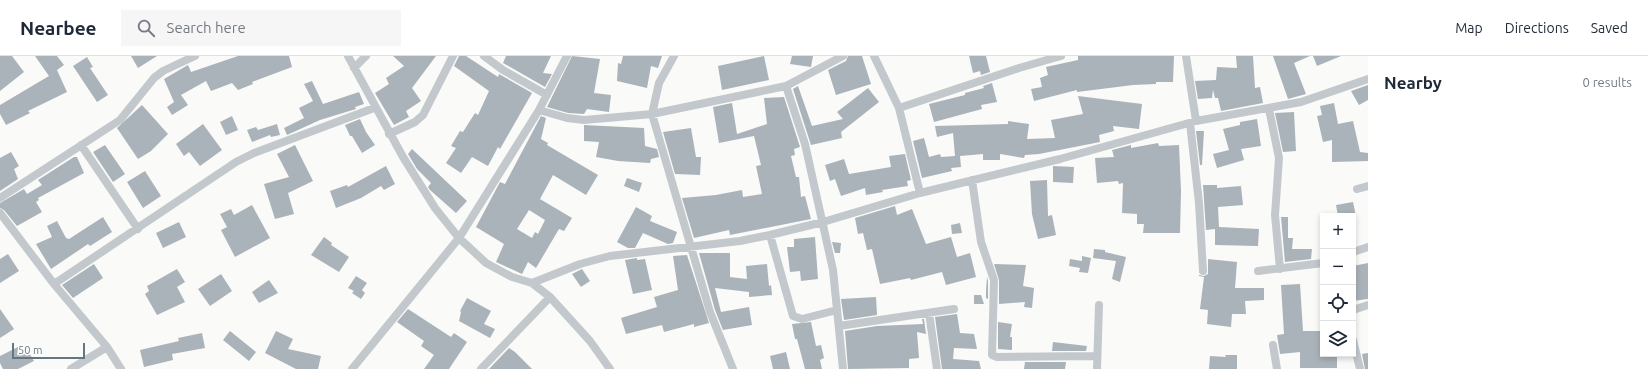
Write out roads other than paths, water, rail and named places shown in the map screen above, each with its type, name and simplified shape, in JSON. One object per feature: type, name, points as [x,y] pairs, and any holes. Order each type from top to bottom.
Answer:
[{"type":"street","points":[[0,198],[120,120],[154,78],[163,71],[195,56]]},
{"type":"street","points":[[348,56],[389,134],[435,208],[459,238],[486,263],[512,277],[532,283],[550,297],[590,341],[610,369]]},
{"type":"street","points":[[354,68],[366,56]]},
{"type":"street","points":[[389,134],[415,122],[423,116],[453,56]]},
{"type":"street","points":[[484,56],[503,70],[547,95]]},
{"type":"street","points":[[352,369],[459,238],[539,110],[566,56]]},
{"type":"street","points":[[674,56],[659,83],[652,114],[692,246],[710,312],[733,369]]},
{"type":"street","points":[[539,110],[567,118],[584,120],[652,114],[786,86],[843,56]]},
{"type":"street","points":[[874,56],[898,108],[920,193]]},
{"type":"street","points":[[898,108],[1019,68],[1061,56]]},
{"type":"street","points":[[1186,56],[1193,122],[1202,271]]},
{"type":"street","points":[[532,283],[580,264],[610,256],[770,235],[823,222],[920,193],[1068,157],[1193,122],[1301,102],[1368,79]]},
{"type":"street","points":[[786,86],[805,144],[833,270],[843,369]]},
{"type":"street","points":[[54,284],[236,162],[254,153],[374,108]]},
{"type":"street","points":[[1269,109],[1279,158],[1275,215],[1280,269]]},
{"type":"street","points":[[81,145],[138,229]]},
{"type":"street","points":[[972,180],[981,242],[994,280],[992,355],[997,357],[1097,356]]},
{"type":"street","points":[[1357,189],[1368,186]]},
{"type":"street","points":[[0,213],[54,284],[107,347],[121,369]]},
{"type":"street","points":[[770,235],[793,316],[802,319],[837,310]]},
{"type":"street","points":[[1356,251],[1368,247]]},
{"type":"street","points":[[1258,271],[1320,263]]},
{"type":"street","points":[[481,369],[550,297]]},
{"type":"street","points":[[1356,309],[1368,305]]},
{"type":"street","points":[[1097,369],[1099,306]]},
{"type":"street","points":[[839,326],[954,309]]},
{"type":"street","points":[[929,313],[937,369]]},
{"type":"street","points":[[1273,345],[1277,369]]},
{"type":"street","points":[[71,369],[107,347]]},
{"type":"street","points":[[1356,352],[1360,369]]}]
